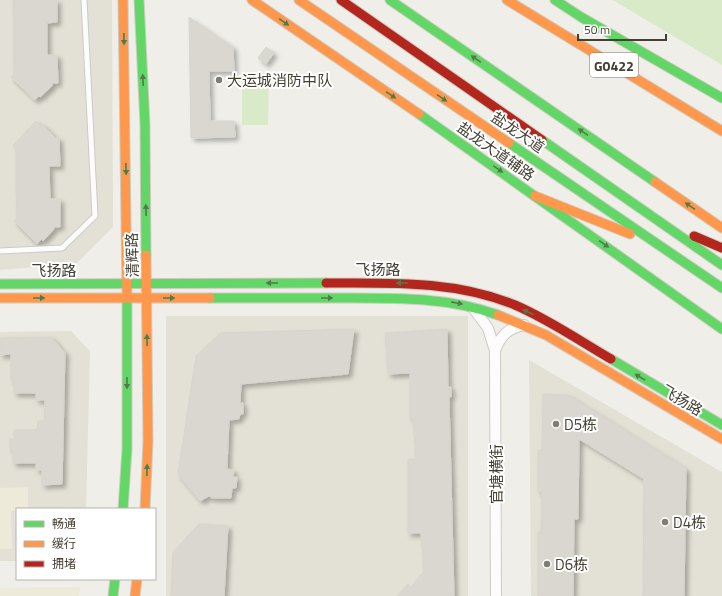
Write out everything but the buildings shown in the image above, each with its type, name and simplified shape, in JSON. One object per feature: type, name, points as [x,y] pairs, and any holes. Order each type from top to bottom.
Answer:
[{"type":"main road","name":"清辉路","points":[[123,0],[127,284],[127,449],[123,508]]},
{"type":"main road","name":"清辉路","points":[[139,0],[145,125],[148,441],[145,508]]},
{"type":"main road","name":"盐龙大道辅路","points":[[252,0],[536,196],[722,329]]},
{"type":"main road","name":"盐龙大道","points":[[299,0],[722,288]]},
{"type":"main road","name":"盐龙大道","points":[[341,0],[722,265]]},
{"type":"main road","points":[[390,0],[722,228]]},
{"type":"main road","name":"G0422","points":[[507,0],[722,131]]},
{"type":"main road","name":"G0422","points":[[556,0],[581,17],[722,98]]},
{"type":"main road","points":[[536,196],[664,248]]},
{"type":"main road","points":[[651,217],[722,248]]},
{"type":"main road","name":"飞扬路","points":[[0,284],[409,283],[452,287],[474,292],[515,306],[532,314],[722,425]]},
{"type":"main road","name":"飞扬路","points":[[0,298],[402,298],[455,303],[472,307],[524,325],[546,335],[722,439]]},
{"type":"main road","points":[[112,596],[115,580]]},
{"type":"main road","points":[[135,596],[137,580]]},
{"type":"street","name":"官塘横街","points":[[472,307],[488,328],[495,351]]},
{"type":"street","name":"官塘横街","points":[[496,596],[495,351],[498,340],[506,332],[524,325]]},
{"type":"lane","points":[[0,251],[62,248],[95,216],[84,0]]},
{"type":"shaded area","points":[[0,0],[112,0],[113,227],[76,264],[0,270]]},
{"type":"shaded area","points":[[166,316],[468,316],[468,596],[166,596]]},
{"type":"shaded area","points":[[71,331],[90,351],[86,508],[16,508],[16,561],[0,561],[0,332]]},
{"type":"shaded area","points":[[529,360],[722,472],[722,596],[531,596]]},
{"type":"shaded area","points":[[28,487],[28,508],[16,508],[16,510],[11,511],[12,549],[0,549],[0,488]]},
{"type":"shaded area","points":[[80,587],[79,596],[0,596],[0,588]]},
{"type":"green space","points":[[613,0],[722,0],[722,65]]},
{"type":"green space","points":[[242,75],[269,75],[268,125],[242,125]]},
{"type":"traffic: fast","points":[[139,0],[145,125],[146,255]]},
{"type":"traffic: fast","points":[[390,0],[655,182]]},
{"type":"traffic: fast","points":[[555,0],[581,17],[722,98]]},
{"type":"traffic: fast","points":[[419,114],[722,329]]},
{"type":"traffic: fast","points":[[542,140],[722,265]]},
{"type":"traffic: fast","points":[[509,143],[722,288]]},
{"type":"traffic: fast","points":[[0,284],[326,283]]},
{"type":"traffic: fast","points":[[123,508],[127,449],[127,296]]},
{"type":"traffic: fast","points":[[210,298],[382,298],[421,300],[460,305],[498,315]]},
{"type":"traffic: fast","points":[[611,359],[722,425]]},
{"type":"traffic: fast","points":[[113,596],[115,580]]},
{"type":"traffic: slow","points":[[123,0],[127,296]]},
{"type":"traffic: slow","points":[[252,0],[419,114]]},
{"type":"traffic: slow","points":[[299,0],[509,143]]},
{"type":"traffic: slow","points":[[507,0],[722,131]]},
{"type":"traffic: slow","points":[[655,182],[722,228]]},
{"type":"traffic: slow","points":[[535,196],[630,234]]},
{"type":"traffic: slow","points":[[145,508],[148,441],[146,255]]},
{"type":"traffic: slow","points":[[0,298],[210,298]]},
{"type":"traffic: slow","points":[[498,315],[546,335],[722,439]]},
{"type":"traffic: slow","points":[[135,596],[137,580]]},
{"type":"traffic: jam","points":[[341,0],[542,140]]},
{"type":"traffic: jam","points":[[694,236],[722,248]]},
{"type":"traffic: jam","points":[[326,283],[398,283],[446,287],[492,297],[515,305],[540,317],[611,359]]},
{"type":"place","name":"大运城消防中队","points":[[219,80]]},
{"type":"place","name":"D5栋","points":[[556,424]]},
{"type":"place","name":"D4栋","points":[[665,522]]},
{"type":"place","name":"D6栋","points":[[547,564]]}]
